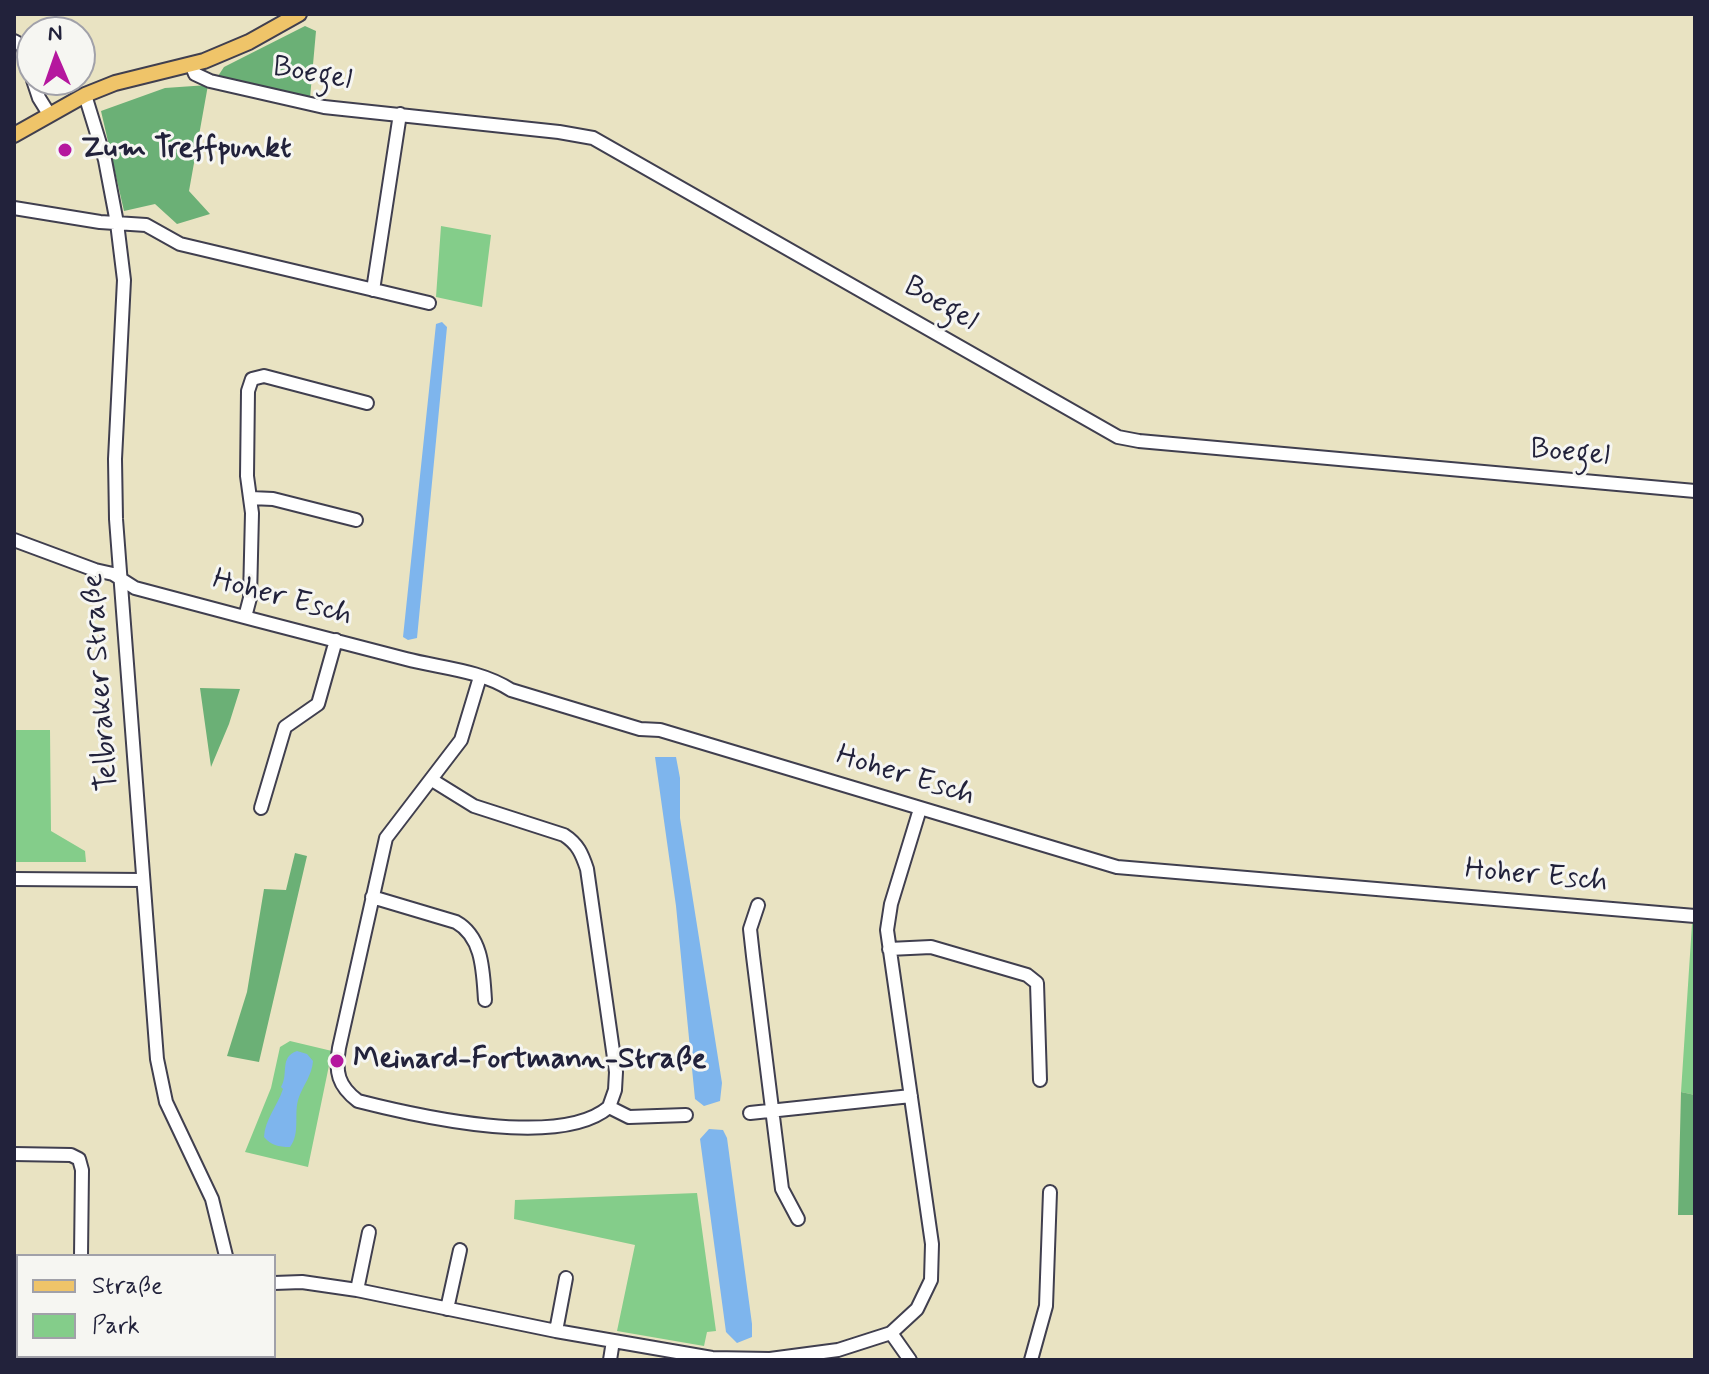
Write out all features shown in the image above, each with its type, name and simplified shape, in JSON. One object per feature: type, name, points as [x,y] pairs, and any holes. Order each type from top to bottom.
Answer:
[{"type":"main road","points":[[96,91],[191,64],[249,42],[299,14]]},
{"type":"main road","points":[[14,135],[83,96]]},
{"type":"street","name":"Boegel","points":[[191,64],[195,74],[210,81],[309,105],[576,134],[608,144],[1118,437],[1695,491]]},
{"type":"street","points":[[38,96],[49,114]]},
{"type":"street","name":"Telbraker Straße","points":[[85,96],[99,134],[117,223],[124,280],[115,459],[120,581],[160,1081],[166,1102],[212,1199],[226,1254]]},
{"type":"street","points":[[373,290],[400,114]]},
{"type":"street","points":[[14,208],[146,225],[180,244],[429,303]]},
{"type":"street","points":[[245,617],[250,598],[251,498],[247,476],[248,391],[252,379],[264,376],[367,403]]},
{"type":"street","points":[[251,498],[273,499],[356,520]]},
{"type":"street","name":"Hoher Esch","points":[[14,540],[113,574],[135,588],[499,682],[511,690],[640,729],[660,730],[1117,867],[1695,916]]},
{"type":"street","points":[[261,808],[285,727],[318,704],[336,640]]},
{"type":"street","points":[[432,780],[474,806],[564,835],[574,841],[582,853],[587,869],[616,1072],[615,1090],[609,1107],[597,1117],[574,1124],[506,1127],[471,1124],[358,1101],[346,1092],[338,1079],[337,1061],[386,838],[461,740],[480,677]]},
{"type":"street","points":[[276,1283],[302,1282],[357,1290],[556,1331],[712,1358],[754,1360],[838,1350],[891,1333],[917,1309],[931,1280],[932,1244],[889,949],[888,918],[920,809]]},
{"type":"street","points":[[14,879],[143,880]]},
{"type":"street","points":[[372,897],[467,928],[478,948],[485,1000]]},
{"type":"street","points":[[758,905],[750,929],[772,1112],[782,1189],[798,1219]]},
{"type":"street","points":[[889,949],[931,947],[1027,975],[1037,983],[1040,1080]]},
{"type":"street","points":[[750,1113],[911,1096]]},
{"type":"street","points":[[609,1107],[629,1117],[686,1115]]},
{"type":"street","points":[[14,1154],[71,1155],[79,1159],[82,1170],[81,1254]]},
{"type":"street","points":[[1031,1360],[1046,1306],[1050,1192]]},
{"type":"street","points":[[357,1290],[369,1232]]},
{"type":"street","points":[[447,1309],[460,1250]]},
{"type":"street","points":[[556,1331],[566,1278]]},
{"type":"street","points":[[891,1333],[910,1360]]},
{"type":"street","points":[[610,1360],[613,1341]]},
{"type":"green space","points":[[305,26],[316,31],[310,98],[216,79],[224,67]]},
{"type":"green space","points":[[208,85],[189,191],[210,214],[177,224],[155,204],[124,211],[101,111],[165,88]]},
{"type":"green space","points":[[441,226],[491,235],[482,307],[436,297]]},
{"type":"green space","points":[[200,688],[240,689],[211,767]]},
{"type":"green space","points":[[14,730],[50,730],[51,831],[85,851],[86,862],[14,862]]},
{"type":"green space","points":[[295,853],[307,856],[259,1062],[227,1056],[247,992],[264,889],[286,890]]},
{"type":"green space","points":[[1692,924],[1695,924],[1695,1095],[1681,1092]]},
{"type":"green space","points":[[290,1041],[332,1051],[308,1167],[245,1152],[271,1088],[280,1047]]},
{"type":"green space","points":[[1681,1092],[1695,1095],[1695,1215],[1678,1215]]},
{"type":"green space","points":[[697,1193],[716,1331],[707,1332],[704,1346],[617,1331],[635,1245],[514,1219],[515,1200]]},
{"type":"water","points":[[442,322],[447,327],[417,638],[408,640],[403,637],[436,324]]},
{"type":"water","points":[[655,757],[676,757],[680,778],[680,818],[722,1083],[720,1101],[704,1106],[695,1099],[676,906]]},
{"type":"water","points":[[297,1051],[307,1054],[313,1061],[312,1066],[297,1103],[293,1141],[290,1147],[278,1146],[264,1137],[265,1131],[283,1089],[288,1057]]},
{"type":"water","points":[[709,1129],[723,1130],[727,1138],[752,1324],[752,1337],[737,1343],[726,1332],[700,1139]]},
{"type":"place","name":"Zum Treffpunkt","points":[[65,150]]},
{"type":"place","name":"Meinard-Fortmann-Straße","points":[[337,1061]]}]
